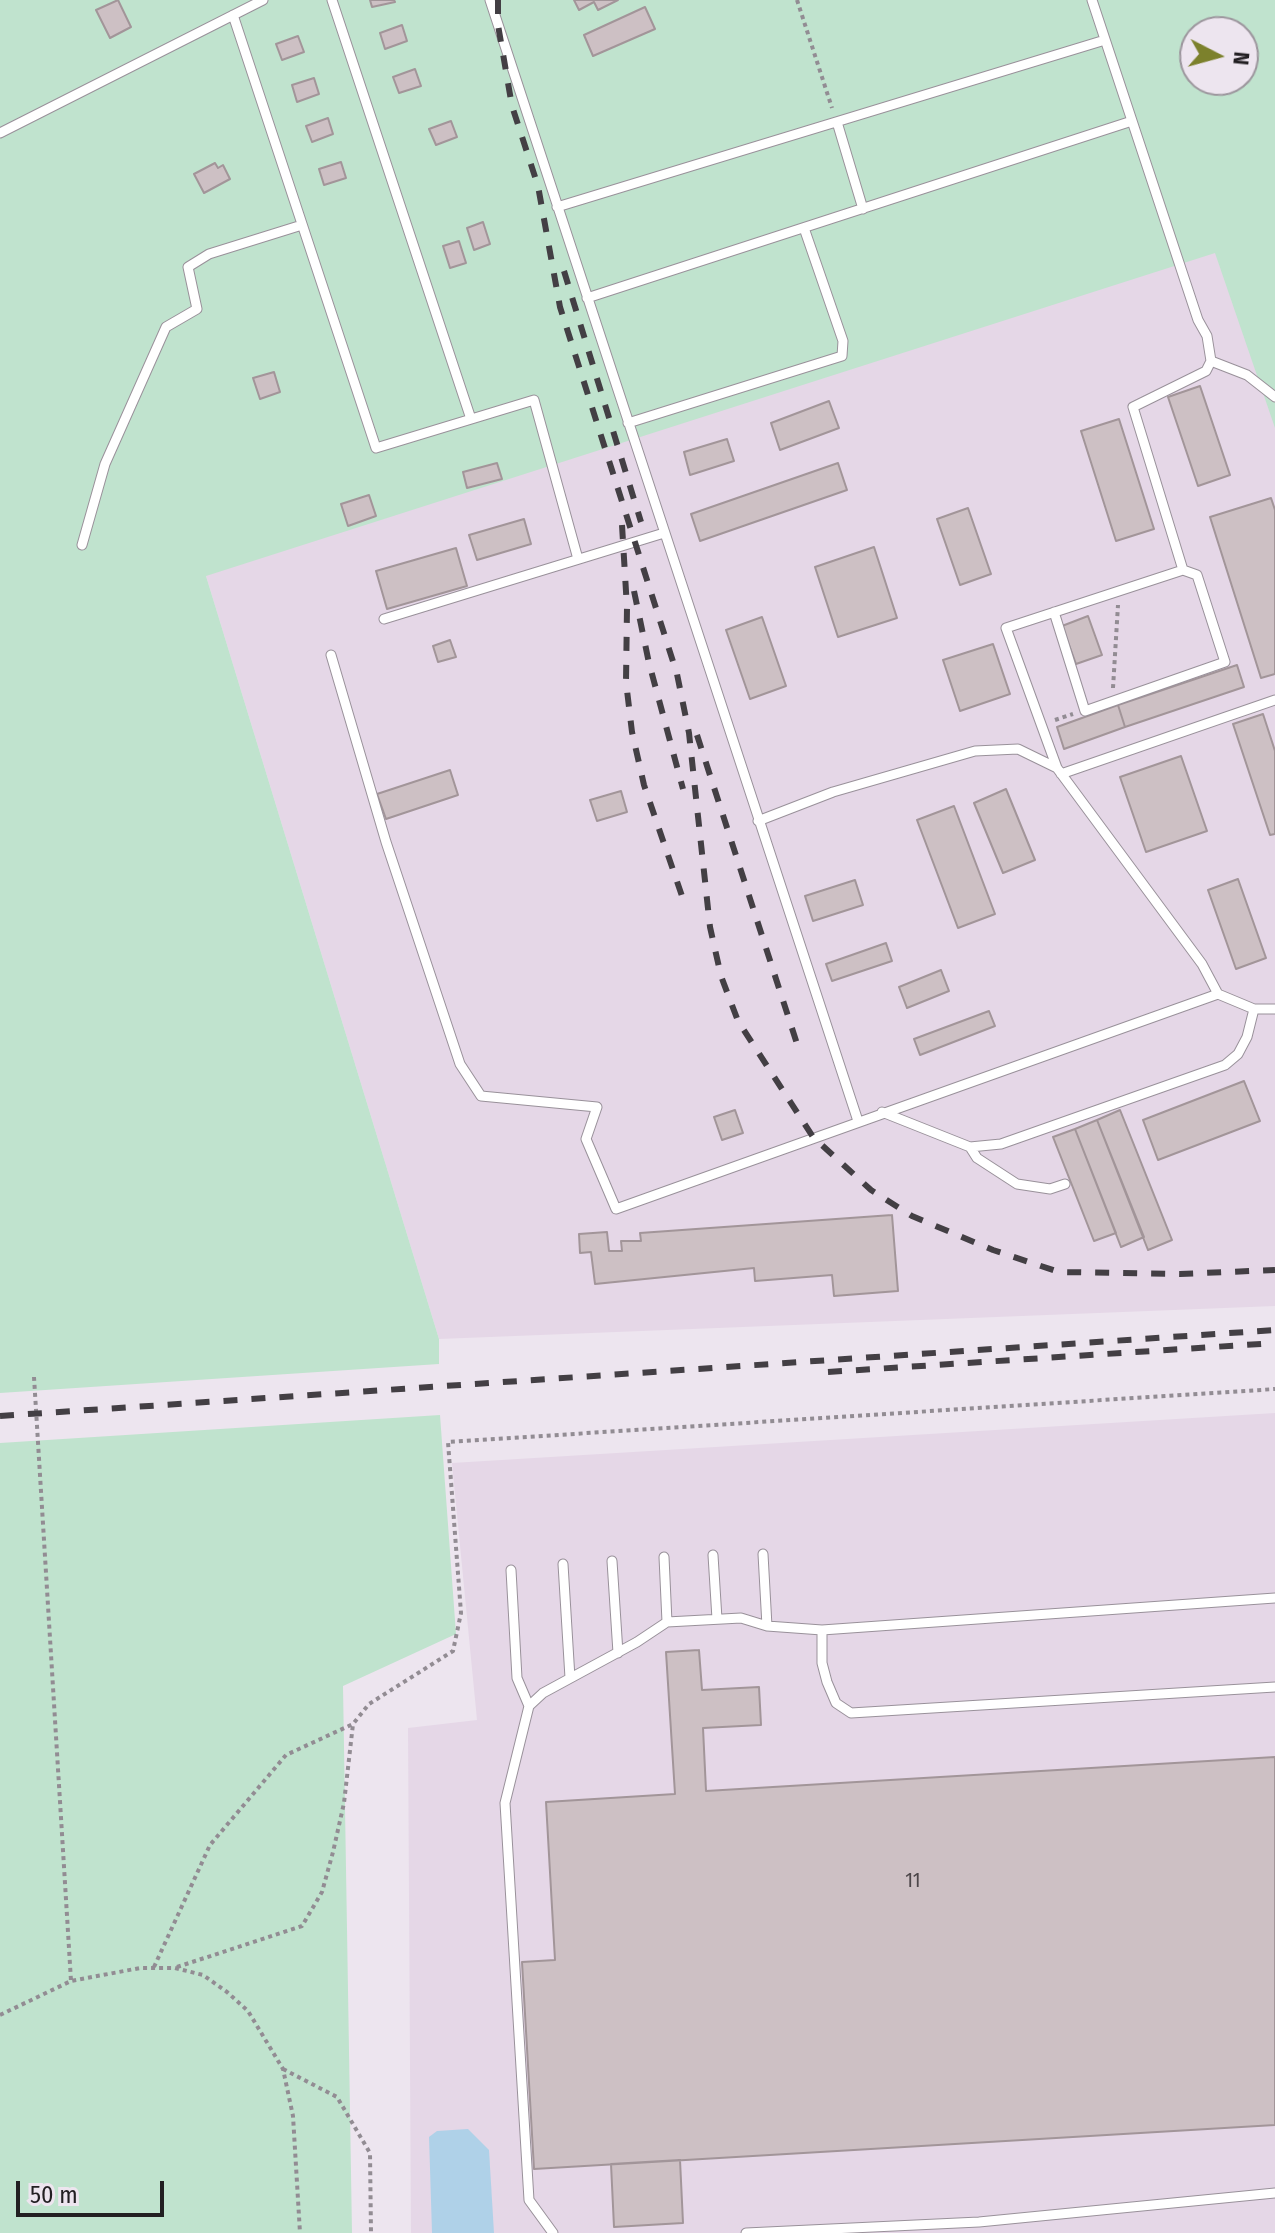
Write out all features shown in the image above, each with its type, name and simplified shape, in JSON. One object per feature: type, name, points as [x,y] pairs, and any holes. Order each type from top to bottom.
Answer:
[{"type":"lane","points":[[0,133],[263,0]]},
{"type":"lane","points":[[332,0],[471,419]]},
{"type":"lane","points":[[490,0],[858,1121]]},
{"type":"lane","points":[[1092,0],[1198,320],[1207,336],[1211,361],[1206,371],[1133,407],[1183,570]]},
{"type":"lane","points":[[233,15],[376,448],[534,400],[578,559]]},
{"type":"lane","points":[[557,207],[1105,40]]},
{"type":"lane","points":[[587,298],[1132,121]]},
{"type":"lane","points":[[837,122],[863,209]]},
{"type":"lane","points":[[82,545],[105,464],[166,327],[197,309],[188,267],[209,254],[302,225]]},
{"type":"lane","points":[[628,423],[842,356],[843,341],[804,228]]},
{"type":"lane","points":[[1211,361],[1247,375],[1275,397]]},
{"type":"lane","points":[[384,619],[664,533]]},
{"type":"lane","points":[[1054,612],[1085,711],[1225,662],[1197,575],[1183,570],[1118,591],[1054,612],[1006,628],[1059,771],[1202,964],[1218,994],[1254,1009],[1275,1009]]},
{"type":"lane","points":[[331,655],[386,842],[460,1064],[481,1096],[597,1107],[586,1139],[616,1209],[882,1112],[933,1099],[1218,994]]},
{"type":"lane","points":[[758,821],[833,792],[975,751],[1018,749],[1059,771],[1275,700]]},
{"type":"lane","points":[[882,1112],[970,1147],[1001,1144],[1225,1065],[1238,1054],[1247,1037],[1254,1009]]},
{"type":"lane","points":[[970,1147],[977,1158],[1017,1184],[1033,1189],[1065,1184]]},
{"type":"lane","points":[[763,1554],[767,1626]]},
{"type":"lane","points":[[713,1555],[717,1619]]},
{"type":"lane","points":[[664,1557],[667,1622]]},
{"type":"lane","points":[[612,1561],[618,1653]]},
{"type":"lane","points":[[563,1564],[570,1678]]},
{"type":"lane","points":[[511,1570],[517,1678],[529,1706]]},
{"type":"lane","points":[[553,2233],[529,2200],[505,1803],[529,1706],[543,1693],[618,1653],[667,1622],[741,1618],[767,1626],[822,1630],[1275,1598]]},
{"type":"lane","points":[[822,1630],[822,1663],[827,1682],[836,1703],[851,1713],[1275,1687]]},
{"type":"lane","points":[[746,2233],[979,2222],[1275,2193]]},
{"type":"path","points":[[797,0],[837,122]]},
{"type":"path","points":[[1112,701],[1118,591]]},
{"type":"path","points":[[34,1377],[71,1981]]},
{"type":"path","points":[[154,1967],[210,1845],[286,1755],[353,1724],[369,1704],[453,1651],[461,1613],[448,1442],[1275,1389]]},
{"type":"path","points":[[175,1968],[302,1926],[322,1892],[333,1852],[344,1803],[353,1724]]},
{"type":"path","points":[[0,2015],[71,1981],[154,1967],[203,1975],[248,2011],[283,2069],[293,2116],[300,2233]]},
{"type":"path","points":[[283,2069],[337,2097],[370,2153],[371,2233]]},
{"type":"shaded area","points":[[0,0],[1275,0],[1275,1306],[439,1339],[206,576]]},
{"type":"shaded area","points":[[1275,1413],[1275,2233],[411,2233],[408,1728],[477,1720],[452,1463]]},
{"type":"green space","points":[[0,0],[1275,0],[1275,428],[1215,253],[206,576],[439,1339],[439,1364],[0,1393]]},
{"type":"green space","points":[[440,1415],[456,1634],[343,1686],[352,2233],[0,2233],[0,1443]]},
{"type":"water","points":[[468,2129],[489,2150],[494,2233],[432,2233],[429,2137],[437,2131]]},
{"type":"building","points":[[118,0],[131,27],[110,38],[96,10]]},
{"type":"building","points":[[370,0],[394,0],[395,2],[372,7]]},
{"type":"building","points":[[574,0],[618,0],[598,10],[594,2],[579,10]]},
{"type":"building","points":[[645,7],[655,29],[593,56],[584,35]]},
{"type":"building","points":[[402,25],[407,41],[385,49],[380,33]]},
{"type":"building","points":[[298,36],[304,52],[282,60],[276,44]]},
{"type":"building","points":[[415,69],[421,86],[399,93],[393,77]]},
{"type":"building","points":[[314,78],[319,94],[297,102],[292,85]]},
{"type":"building","points":[[328,118],[333,134],[312,142],[306,126]]},
{"type":"building","points":[[451,121],[457,137],[436,145],[429,129]]},
{"type":"building","points":[[341,162],[346,178],[324,185],[319,169]]},
{"type":"building","points":[[215,163],[218,168],[223,165],[230,179],[204,193],[194,174]]},
{"type":"building","points":[[483,222],[490,244],[474,250],[467,228]]},
{"type":"building","points":[[459,241],[466,263],[450,268],[443,246]]},
{"type":"building","points":[[274,372],[280,392],[260,399],[253,378]]},
{"type":"building","points":[[1200,386],[1230,475],[1198,486],[1168,397]]},
{"type":"building","points":[[829,401],[839,428],[780,450],[771,423]]},
{"type":"building","points":[[1119,419],[1154,529],[1116,541],[1081,431]]},
{"type":"building","points":[[727,439],[734,461],[690,475],[684,452]]},
{"type":"building","points":[[497,463],[502,479],[467,488],[463,472]]},
{"type":"building","points":[[838,463],[847,490],[700,541],[691,514]]},
{"type":"building","points":[[369,495],[376,516],[348,526],[341,504]]},
{"type":"building","points":[[1271,498],[1275,510],[1275,674],[1261,678],[1210,517]]},
{"type":"building","points":[[968,508],[991,574],[960,585],[937,519]]},
{"type":"building","points":[[524,519],[531,544],[477,560],[469,535]]},
{"type":"building","points":[[874,547],[897,618],[838,637],[815,567]]},
{"type":"building","points":[[456,548],[467,586],[387,609],[376,571]]},
{"type":"building","points":[[1088,616],[1102,655],[1076,664],[1062,626]]},
{"type":"building","points":[[762,617],[786,686],[750,699],[726,630]]},
{"type":"building","points":[[450,640],[456,657],[438,662],[433,646]]},
{"type":"building","points":[[993,644],[1010,694],[960,711],[943,660]]},
{"type":"building","points":[[1237,665],[1244,687],[1125,727],[1118,705]]},
{"type":"building","points":[[1118,705],[1125,727],[1064,749],[1057,727]]},
{"type":"building","points":[[1263,714],[1275,751],[1275,834],[1270,835],[1233,724]]},
{"type":"building","points":[[1181,756],[1207,831],[1146,852],[1120,777]]},
{"type":"building","points":[[450,770],[458,795],[386,819],[377,794]]},
{"type":"building","points":[[1006,789],[1035,860],[1003,873],[974,803]]},
{"type":"building","points":[[621,791],[627,812],[597,821],[590,800]]},
{"type":"building","points":[[954,806],[995,914],[958,928],[917,820]]},
{"type":"building","points":[[1238,879],[1266,958],[1236,969],[1208,890]]},
{"type":"building","points":[[855,880],[863,905],[813,921],[805,896]]},
{"type":"building","points":[[886,943],[892,961],[832,981],[826,964]]},
{"type":"building","points":[[941,970],[949,991],[907,1008],[899,987]]},
{"type":"building","points":[[989,1011],[995,1026],[920,1055],[914,1039]]},
{"type":"building","points":[[1244,1081],[1260,1121],[1158,1160],[1143,1120]]},
{"type":"building","points":[[735,1110],[743,1133],[722,1140],[714,1117]]},
{"type":"building","points":[[1120,1110],[1172,1240],[1148,1250],[1097,1120]]},
{"type":"building","points":[[1097,1120],[1144,1237],[1121,1247],[1075,1129]]},
{"type":"building","points":[[1075,1129],[1116,1233],[1094,1241],[1053,1137]]},
{"type":"building","points":[[892,1215],[898,1291],[834,1296],[832,1275],[755,1281],[754,1268],[595,1284],[591,1252],[580,1253],[579,1234],[607,1232],[609,1251],[622,1251],[621,1241],[641,1241],[640,1233]]},
{"type":"building","points":[[699,1650],[702,1690],[759,1687],[761,1725],[703,1728],[706,1791],[1275,1757],[1275,2125],[534,2169],[522,1962],[555,1960],[546,1802],[675,1794],[666,1652]]},
{"type":"building","points":[[680,2160],[683,2223],[614,2227],[611,2164]]},
{"type":"railway","points":[[498,0],[498,25],[512,106],[538,186],[560,307],[677,674],[689,733],[710,927],[721,976],[738,1021],[813,1137],[871,1190],[912,1216],[993,1250],[1059,1272],[1180,1274],[1275,1270]]},
{"type":"railway","points":[[564,271],[641,522]]},
{"type":"railway","points":[[622,525],[627,608],[626,682],[632,732],[644,785],[683,899]]},
{"type":"railway","points":[[634,591],[649,663],[683,789]]},
{"type":"railway","points":[[697,735],[800,1053]]},
{"type":"railway","points":[[0,1416],[1275,1330]]},
{"type":"railway","points":[[828,1372],[1275,1343]]}]
